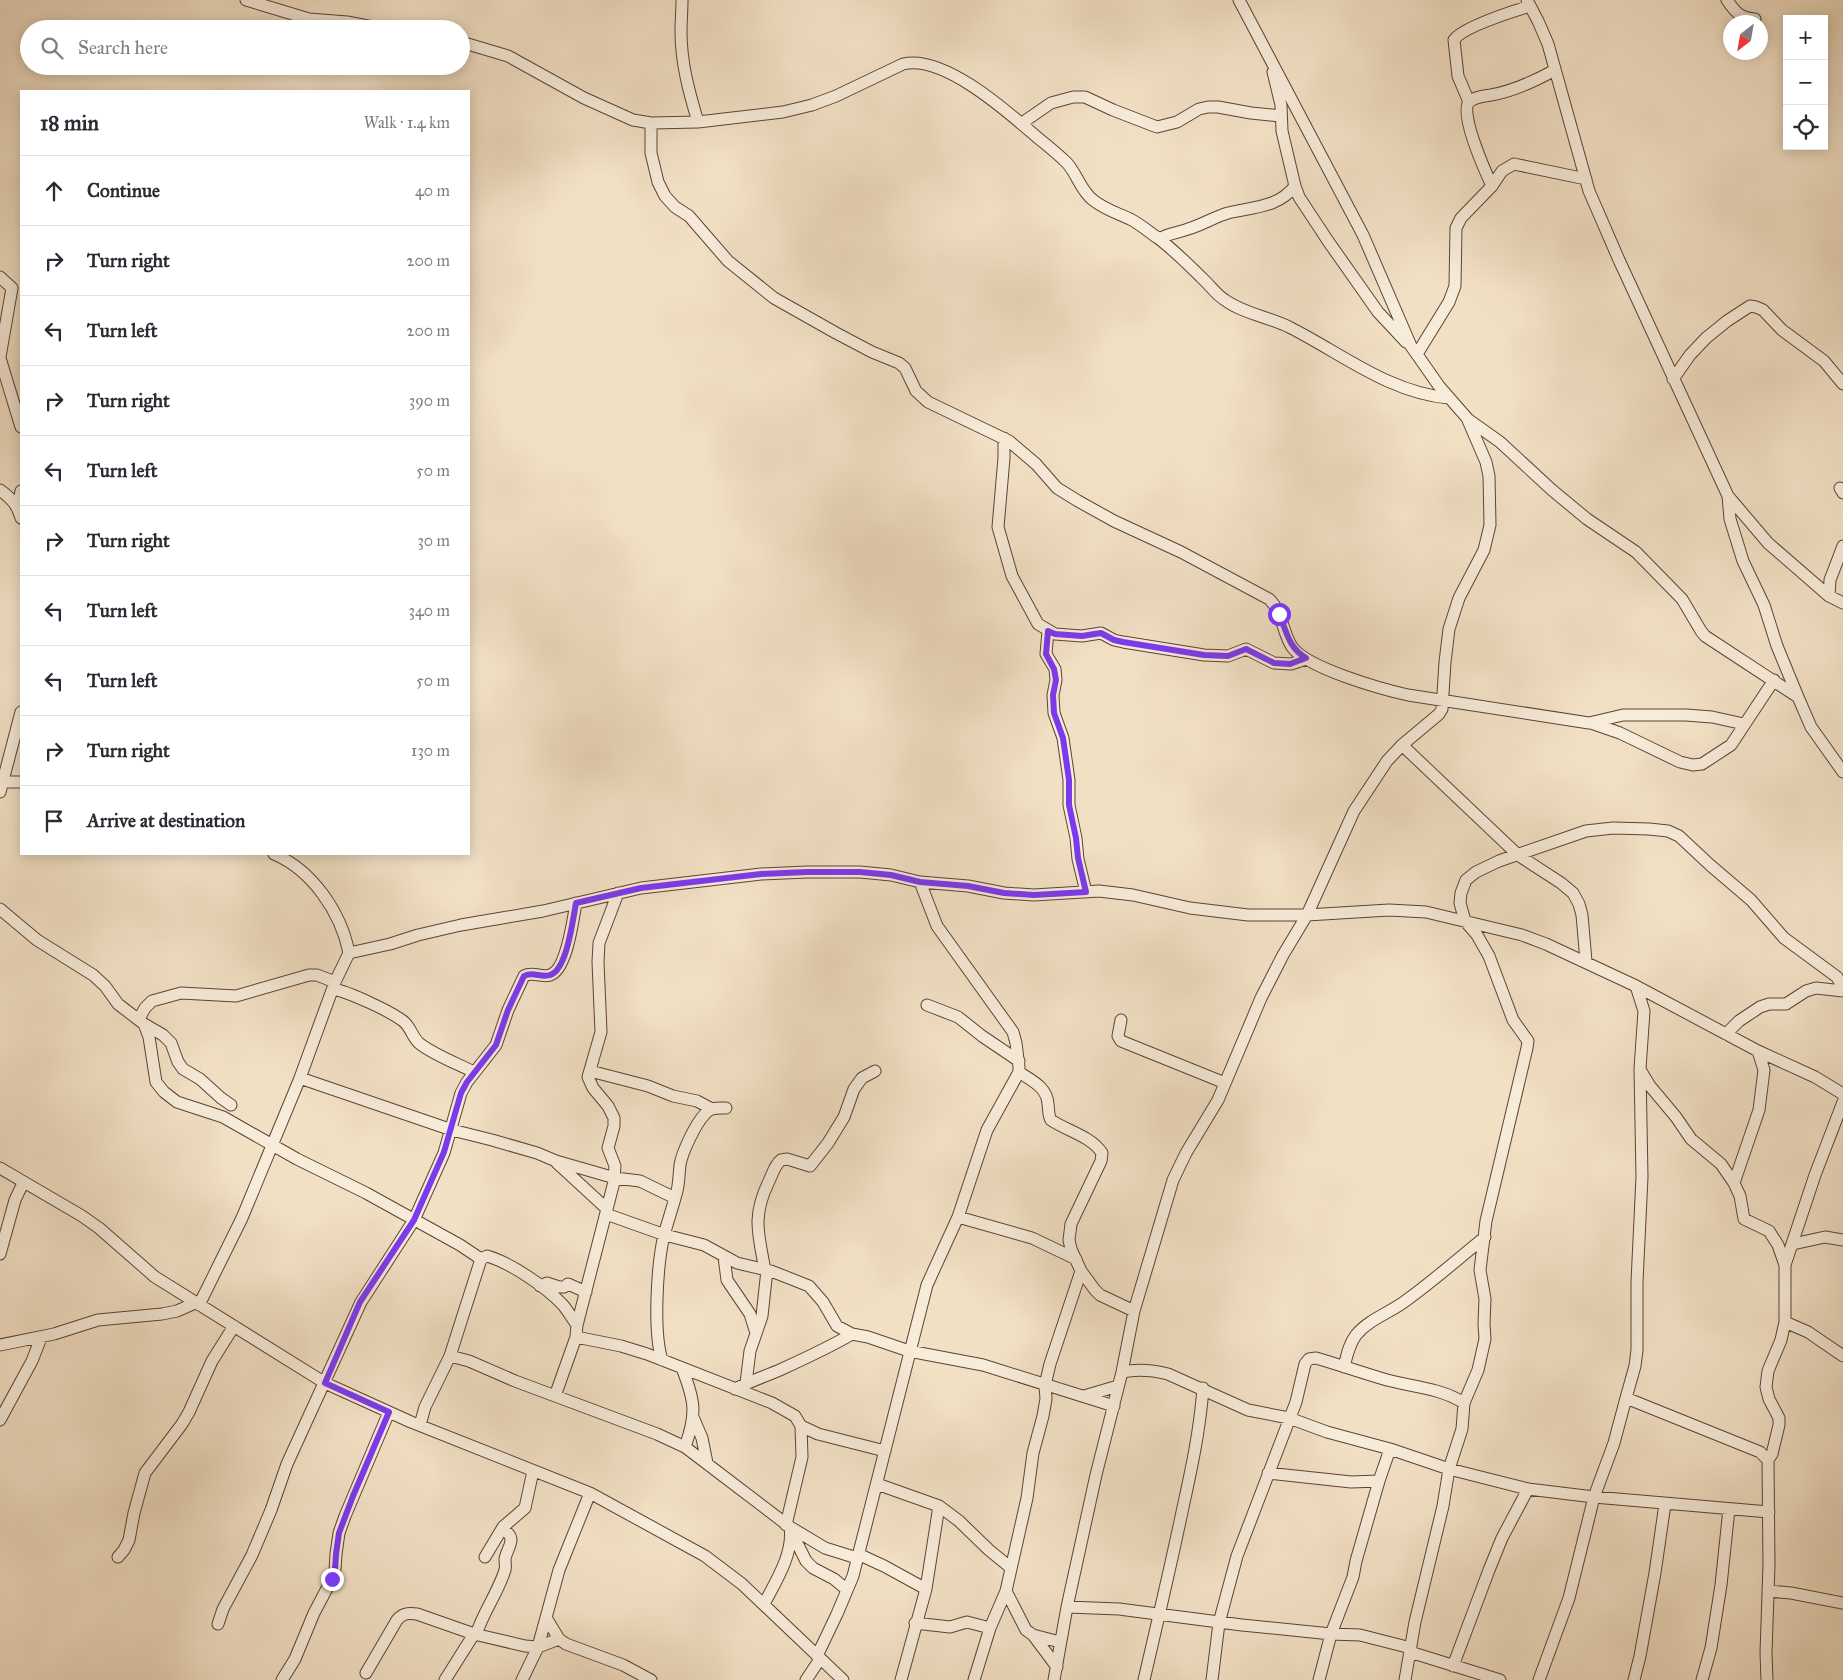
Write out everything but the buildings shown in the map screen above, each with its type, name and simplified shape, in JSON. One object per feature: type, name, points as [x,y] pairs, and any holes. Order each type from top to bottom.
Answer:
[{"type":"street","points":[[246,0],[309,19],[322,20]]},
{"type":"street","points":[[682,0],[681,32],[683,60],[698,122]]},
{"type":"street","points":[[1239,0],[1363,236],[1414,350]]},
{"type":"street","points":[[1727,0],[1740,15]]},
{"type":"street","points":[[1492,186],[1469,127],[1467,106],[1469,102],[1458,76],[1454,40],[1456,36],[1529,3],[1548,44],[1567,118],[1589,191],[1618,260],[1728,496],[1768,544],[1829,596],[1843,603]]},
{"type":"street","points":[[470,45],[508,56],[584,98],[633,120],[651,123],[698,122],[783,112],[812,105],[867,82],[903,64],[912,62],[938,68],[984,94],[1022,123],[1068,164],[1091,199],[1102,207],[1131,220],[1159,239],[1188,264],[1224,300],[1241,309],[1291,328],[1403,388],[1430,396],[1449,398]]},
{"type":"street","points":[[1273,64],[1282,131],[1295,186],[1300,197],[1328,241],[1378,312],[1414,350],[1449,398],[1467,418],[1500,442],[1587,519],[1636,552],[1682,599],[1705,636],[1798,697]]},
{"type":"street","points":[[1469,102],[1521,86],[1555,70]]},
{"type":"street","points":[[1022,123],[1051,103],[1073,97],[1085,97],[1157,127],[1177,122],[1208,107],[1281,116]]},
{"type":"street","points":[[651,123],[651,153],[658,182],[665,196],[675,207],[689,216],[728,261],[774,298],[872,352],[899,363],[905,368],[916,391],[928,402],[1004,438],[1036,464],[1057,488],[1078,502],[1181,552],[1269,600],[1274,604],[1279,614],[1291,645],[1297,652],[1324,667],[1380,688],[1408,695],[1589,723],[1620,733],[1680,762],[1693,766],[1702,764],[1731,745],[1774,680]]},
{"type":"street","points":[[1414,350],[1449,302],[1455,286],[1456,228],[1461,218],[1492,186],[1502,171],[1514,164],[1586,179]]},
{"type":"street","points":[[1159,239],[1168,234],[1190,229],[1217,216],[1270,204],[1289,194],[1295,186]]},
{"type":"street","points":[[0,277],[12,288],[0,358],[20,424]]},
{"type":"street","points":[[1673,379],[1690,355],[1706,338],[1750,306],[1763,310],[1782,330],[1824,361],[1843,384]]},
{"type":"street","points":[[1054,1680],[1067,1606],[1096,1475],[1122,1372],[1134,1311],[1173,1180],[1186,1153],[1218,1100],[1261,998],[1283,955],[1307,915],[1354,811],[1386,761],[1402,745],[1435,719],[1442,709],[1449,628],[1459,598],[1484,550],[1490,525],[1489,476],[1486,462],[1467,418]]},
{"type":"street","points":[[1004,438],[998,527],[1012,576],[1038,624],[1055,634],[1082,636],[1101,633],[1114,640],[1123,642],[1204,655],[1228,656],[1246,649],[1274,663],[1290,664],[1306,658]]},
{"type":"street","points":[[0,490],[13,500],[20,514]]},
{"type":"street","points":[[18,507],[20,496]]},
{"type":"street","points":[[1728,496],[1730,519],[1743,561],[1764,605],[1777,646],[1798,697],[1811,727],[1843,772]]},
{"type":"street","points":[[1829,596],[1830,580],[1843,546]]},
{"type":"street","points":[[1048,631],[1046,654],[1054,669],[1056,680],[1053,695],[1054,713],[1063,738],[1069,780],[1069,805],[1086,892]]},
{"type":"street","points":[[1589,723],[1623,715],[1678,715],[1712,717],[1744,724]]},
{"type":"street","points":[[20,716],[1,787],[20,782]]},
{"type":"street","points":[[1402,745],[1518,855],[1561,883],[1572,893],[1579,904],[1582,915],[1586,962]]},
{"type":"street","points":[[1405,1680],[1415,1622],[1443,1506],[1449,1469],[1462,1429],[1464,1403],[1478,1370],[1486,1339],[1484,1324],[1485,1299],[1480,1270],[1488,1208],[1525,1062],[1528,1041],[1513,1020],[1490,956],[1477,935],[1465,921],[1460,903],[1461,893],[1466,880],[1499,861],[1586,831],[1612,828],[1668,831],[1679,836],[1751,900],[1784,938],[1833,973],[1843,989]]},
{"type":"street","points":[[0,1345],[41,1338],[98,1320],[162,1314],[197,1304],[242,1218],[300,1078],[334,986],[349,953],[338,920],[328,902],[309,878],[296,866],[276,855]]},
{"type":"street","points":[[349,953],[461,925],[543,911],[641,888],[761,874],[807,872],[860,872],[891,875],[920,882],[968,886],[1004,893],[1034,895],[1100,892],[1133,896],[1190,908],[1248,915],[1307,915],[1389,910],[1426,912],[1522,935],[1586,962],[1636,986],[1758,1051],[1815,1077],[1843,1094]]},
{"type":"street","points":[[806,1680],[819,1657],[853,1576],[927,1285],[958,1217],[988,1130],[1019,1066],[1013,1032],[937,926],[920,882]]},
{"type":"street","points":[[554,1396],[576,1331],[614,1178],[615,1166],[608,1148],[614,1126],[614,1118],[608,1106],[589,1082],[588,1077],[601,1032],[599,943],[618,893]]},
{"type":"street","points":[[218,1624],[223,1609],[252,1555],[271,1510],[286,1464],[325,1383],[360,1302],[414,1220],[452,1130],[461,1093],[474,1072],[496,1045],[508,1010],[524,976],[533,974],[546,976],[557,971],[572,930],[576,903]]},
{"type":"street","points":[[0,909],[37,940],[93,975],[105,986],[118,1004],[163,1035],[172,1044],[178,1062],[183,1069],[200,1079],[231,1105]]},
{"type":"street","points":[[474,1072],[418,1042],[404,1021],[334,986],[317,975],[309,975],[236,996],[181,993],[152,1001],[145,1008],[142,1021],[149,1037],[156,1082],[164,1092],[177,1102],[223,1118],[414,1220],[481,1259]]},
{"type":"street","points":[[1538,1680],[1569,1598],[1594,1497],[1614,1443],[1635,1366],[1642,1169],[1640,1069],[1644,1011],[1636,986]]},
{"type":"street","points":[[1726,1034],[1739,1021],[1760,1006],[1786,1004],[1806,991],[1816,988],[1843,989]]},
{"type":"street","points":[[926,1005],[958,1017],[1019,1066],[1046,1092],[1051,1120],[1087,1139],[1102,1153],[1102,1157],[1070,1224],[1069,1240],[1081,1271],[1089,1283],[1100,1295],[1134,1311]]},
{"type":"street","points":[[1121,1020],[1118,1036],[1121,1041],[1225,1083]]},
{"type":"street","points":[[1734,1183],[1759,1110],[1764,1078],[1762,1062],[1758,1051]]},
{"type":"street","points":[[1640,1069],[1650,1086],[1676,1117],[1691,1139],[1721,1164],[1734,1183],[1742,1204],[1744,1220],[1768,1231],[1778,1245],[1785,1265],[1785,1322],[1781,1340],[1768,1371],[1767,1394],[1779,1418],[1772,1454],[1768,1460],[1767,1680]]},
{"type":"street","points":[[590,1071],[648,1086],[673,1096],[697,1101],[712,1109]]},
{"type":"street","points":[[741,1386],[762,1316],[766,1270],[758,1228],[761,1198],[774,1169],[781,1160],[787,1159],[807,1166],[812,1164],[828,1144],[844,1117],[854,1089],[862,1078],[876,1071]]},
{"type":"street","points":[[300,1078],[452,1130],[492,1140],[614,1178],[640,1181],[675,1198]]},
{"type":"street","points":[[1785,1265],[1815,1175],[1843,1102]]},
{"type":"street","points":[[662,1360],[659,1351],[657,1314],[660,1258],[664,1235],[675,1198],[680,1165],[706,1112],[712,1109],[726,1108]]},
{"type":"street","points":[[556,1161],[606,1212],[664,1235],[704,1245],[737,1263],[766,1270],[809,1286],[823,1302],[837,1326],[852,1334],[868,1336],[909,1350],[983,1365],[1114,1406]]},
{"type":"street","points":[[0,1168],[88,1220],[155,1277],[325,1383],[420,1425],[590,1493],[704,1556],[742,1584],[842,1680]]},
{"type":"street","points":[[0,1254],[15,1200],[23,1183]]},
{"type":"street","points":[[958,1217],[1032,1238],[1076,1259]]},
{"type":"street","points":[[1344,1367],[1348,1350],[1357,1334],[1380,1316],[1401,1304],[1433,1281],[1485,1237]]},
{"type":"street","points":[[1793,1244],[1825,1237],[1843,1240]]},
{"type":"street","points":[[420,1425],[425,1407],[450,1356],[481,1259],[486,1256],[494,1258],[540,1286],[565,1307],[576,1331],[682,1368],[741,1386],[787,1410],[795,1416],[801,1426],[802,1457],[782,1570],[764,1604]]},
{"type":"street","points":[[724,1257],[727,1280],[750,1314],[756,1333]]},
{"type":"street","points":[[974,1680],[990,1628],[1006,1591],[1027,1498],[1033,1453],[1044,1416],[1046,1385],[1052,1355],[1081,1271]]},
{"type":"street","points":[[540,1286],[547,1283],[559,1288],[568,1284],[586,1292]]},
{"type":"street","points":[[1785,1322],[1808,1332],[1843,1356]]},
{"type":"street","points":[[118,1557],[129,1540],[145,1473],[171,1440],[189,1412],[212,1360],[234,1326]]},
{"type":"street","points":[[741,1386],[832,1346],[852,1334]]},
{"type":"street","points":[[0,1420],[32,1361],[41,1338]]},
{"type":"street","points":[[450,1356],[468,1361],[554,1396],[634,1425],[685,1447],[789,1529],[825,1548],[858,1556],[884,1566],[926,1589]]},
{"type":"street","points":[[1212,1680],[1219,1623],[1237,1556],[1300,1390],[1305,1364],[1309,1359],[1316,1358],[1388,1380],[1437,1390],[1450,1394],[1464,1403]]},
{"type":"street","points":[[682,1368],[694,1404],[694,1417],[685,1447]]},
{"type":"street","points":[[1122,1372],[1136,1370],[1157,1371],[1202,1388],[1248,1410],[1289,1418],[1327,1432],[1390,1449],[1449,1469],[1528,1489],[1665,1504],[1768,1512]]},
{"type":"street","points":[[1084,1396],[1118,1386]]},
{"type":"street","points":[[1144,1680],[1160,1615],[1200,1424],[1202,1388]]},
{"type":"street","points":[[1626,1398],[1760,1452],[1768,1460]]},
{"type":"street","points":[[282,1680],[295,1659],[314,1613],[332,1579],[335,1570],[339,1533],[389,1412]]},
{"type":"street","points":[[694,1417],[702,1438],[707,1463]]},
{"type":"street","points":[[801,1426],[818,1434],[885,1451]]},
{"type":"street","points":[[1319,1680],[1330,1634],[1353,1577],[1356,1560],[1390,1449]]},
{"type":"street","points":[[485,1557],[502,1528],[525,1508],[534,1471]]},
{"type":"street","points":[[1268,1473],[1351,1482],[1379,1481]]},
{"type":"street","points":[[877,1484],[939,1506],[959,1521],[1011,1568]]},
{"type":"street","points":[[1453,1666],[1502,1538],[1528,1489]]},
{"type":"street","points":[[522,1680],[538,1647],[559,1570],[590,1493]]},
{"type":"street","points":[[1634,1680],[1655,1573],[1665,1504]]},
{"type":"street","points":[[900,1680],[926,1589],[939,1506]]},
{"type":"street","points":[[1702,1680],[1710,1648],[1721,1585],[1729,1509]]},
{"type":"street","points":[[445,1680],[475,1634],[504,1572],[506,1558],[512,1545],[508,1533],[502,1528]]},
{"type":"street","points":[[789,1529],[806,1561],[812,1568],[834,1579],[846,1589]]},
{"type":"street","points":[[1006,1591],[1023,1626],[1057,1667]]},
{"type":"street","points":[[1768,1591],[1806,1595],[1843,1603]]},
{"type":"street","points":[[1067,1606],[1119,1608],[1219,1623],[1330,1634],[1360,1635],[1500,1680]]},
{"type":"street","points":[[366,1674],[401,1615],[417,1614],[475,1634],[525,1646],[538,1647],[559,1639]]},
{"type":"street","points":[[547,1619],[559,1639],[572,1647],[623,1665],[651,1680]]},
{"type":"street","points":[[915,1623],[950,1627],[967,1622],[990,1628]]},
{"type":"street","points":[[1033,1636],[1060,1642]]},
{"type":"route","points":[[332,1579],[335,1570],[339,1533],[389,1412],[325,1383],[360,1302],[414,1220],[444,1152],[452,1130],[461,1093],[474,1072],[496,1045],[520,983],[526,974],[546,976],[557,971],[572,930],[576,903],[641,888],[761,874],[807,872],[860,872],[891,875],[920,882],[968,886],[1004,893],[1034,895],[1086,892],[1069,805],[1069,780],[1062,732],[1054,713],[1053,688],[1056,680],[1054,669],[1046,654],[1048,631],[1055,634],[1072,636],[1091,636],[1101,633],[1114,640],[1123,642],[1204,655],[1228,656],[1246,649],[1274,663],[1290,664],[1306,658],[1291,645],[1279,614]]}]
